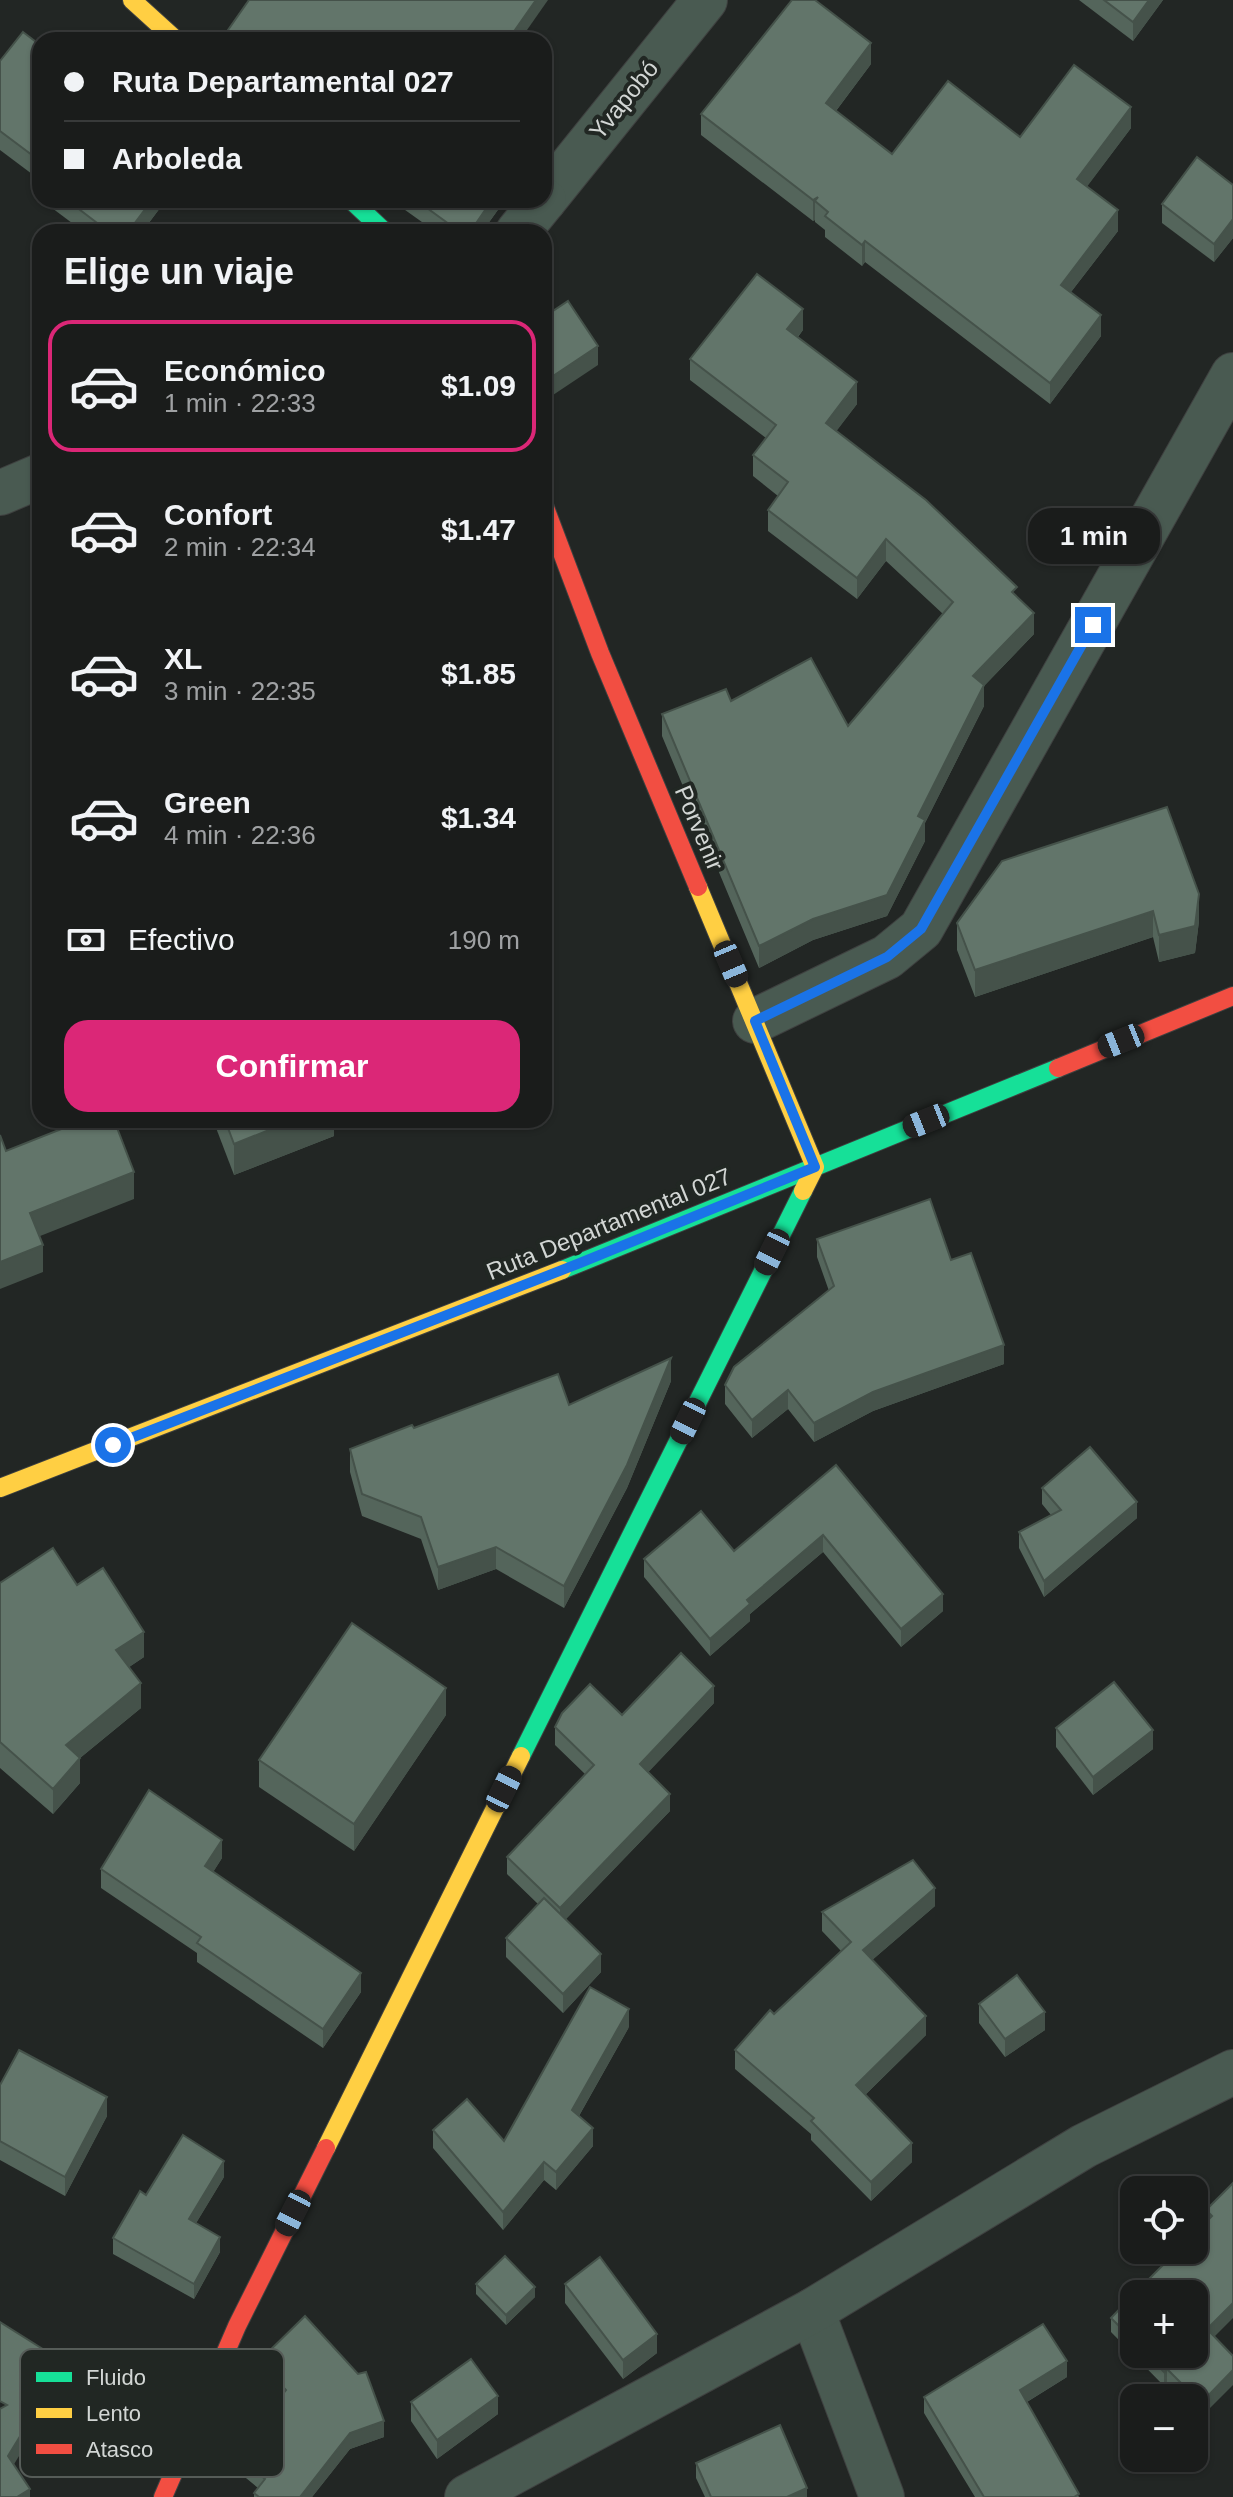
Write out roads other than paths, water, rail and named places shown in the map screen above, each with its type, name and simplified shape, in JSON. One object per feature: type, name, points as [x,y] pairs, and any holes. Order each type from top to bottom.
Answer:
[{"type":"street","points":[[132,0],[167,32]]},
{"type":"street","name":"Yvapobó","points":[[552,190],[705,0]]},
{"type":"street","points":[[360,208],[376,224]]},
{"type":"street","name":"Yvapobó","points":[[524,224],[538,208]]},
{"type":"street","points":[[755,1021],[887,957],[921,929],[1233,375]]},
{"type":"street","points":[[0,493],[32,479]]},
{"type":"street","name":"Porvenir","points":[[552,526],[600,653],[815,1167]]},
{"type":"street","name":"Ruta Departamental 027","points":[[0,1488],[566,1269],[1233,996]]},
{"type":"street","points":[[227,2349],[815,1167]]},
{"type":"street","points":[[467,2497],[812,2311],[1084,2146],[1233,2072]]},
{"type":"street","points":[[812,2311],[882,2497]]},
{"type":"street","points":[[163,2497],[172,2477]]}]
